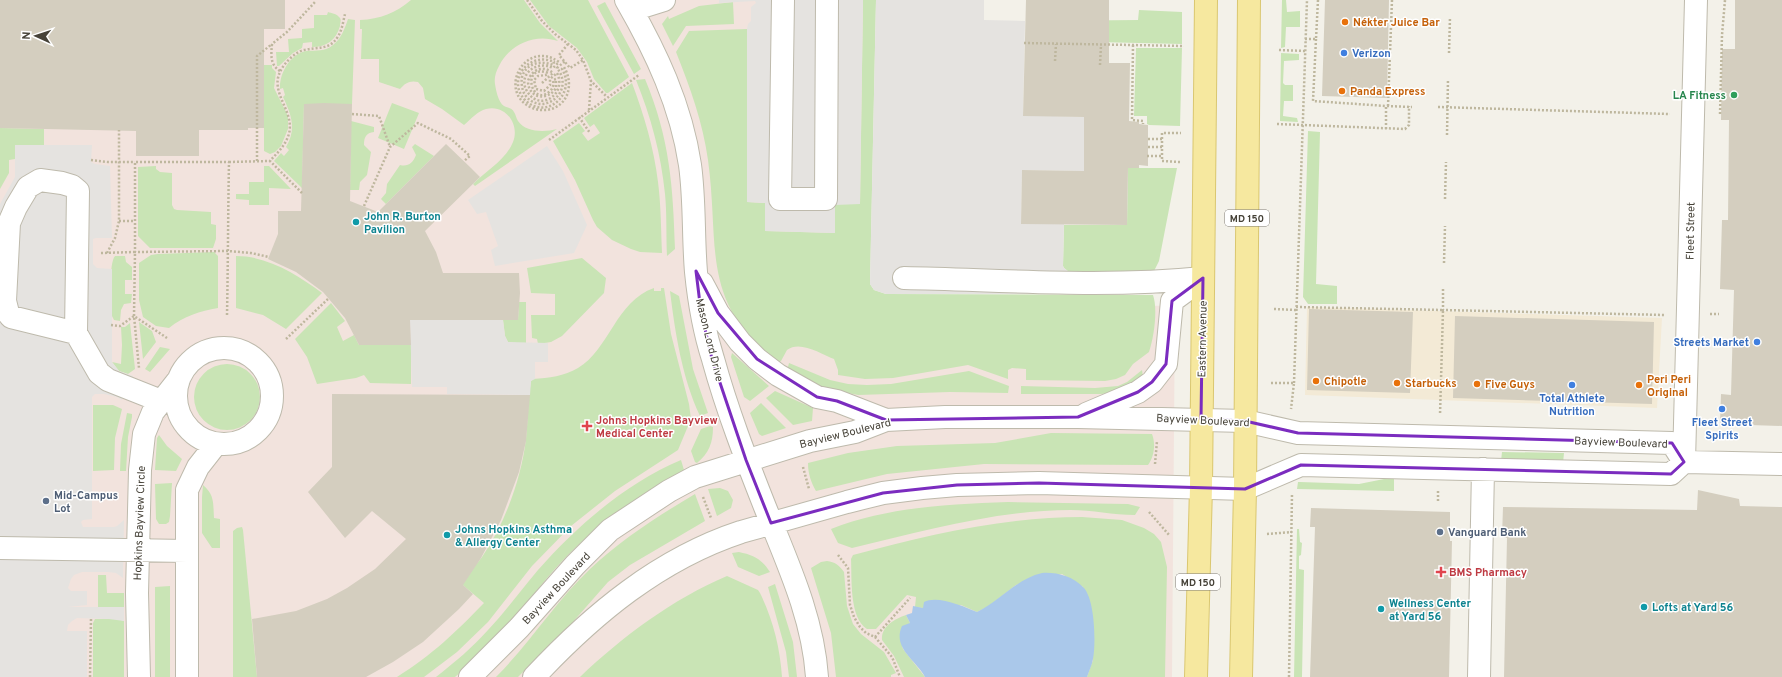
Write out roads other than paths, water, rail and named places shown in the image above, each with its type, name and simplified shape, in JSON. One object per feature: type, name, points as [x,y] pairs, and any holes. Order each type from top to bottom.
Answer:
[{"type":"main road","name":"Eastern Avenue","points":[[1196,677],[1200,488],[1206,0]]},
{"type":"main road","name":"MD 150","points":[[1241,677],[1245,489],[1249,0]]},
{"type":"street","points":[[629,5],[664,0]]},
{"type":"street","points":[[783,0],[780,199],[826,199],[827,0]]},
{"type":"street","name":"Fleet Street","points":[[1684,462],[1696,0]]},
{"type":"street","name":"Mason Lord Drive","points":[[629,5],[659,60],[674,98],[685,138],[694,208],[696,271],[701,312],[712,359],[746,460],[801,600],[810,631],[816,662],[817,677]]},
{"type":"street","points":[[76,334],[17,319],[8,313],[5,301],[9,223],[16,207],[28,187],[40,180],[62,183],[72,186],[78,191],[76,334],[99,373],[108,380],[161,401]]},
{"type":"street","points":[[696,271],[718,313],[740,342],[757,359],[778,375],[817,397],[837,401],[886,420]]},
{"type":"street","points":[[904,278],[1063,283],[1160,283],[1203,278]]},
{"type":"street","points":[[1078,417],[1138,392],[1152,382],[1166,364],[1172,301],[1203,278]]},
{"type":"street","name":"Hopkins Bayview Circle","points":[[139,677],[137,592],[140,470],[144,434],[153,412],[179,379],[187,364],[200,354],[216,348],[233,348],[248,354],[261,365],[270,380],[273,396],[270,413],[261,428],[248,438],[232,444],[216,444],[202,440],[191,432],[182,420],[177,407],[176,393],[179,379]]},
{"type":"street","name":"Bayview Boulevard","points":[[470,677],[518,628],[575,565],[610,530],[669,490],[695,477],[746,460],[810,441],[855,432],[886,420],[945,417],[1201,419],[1245,421],[1298,433],[1672,443],[1684,462]]},
{"type":"street","points":[[187,677],[187,490],[198,467],[216,444]]},
{"type":"street","points":[[534,677],[594,618],[627,591],[679,559],[720,539],[771,523],[883,493],[957,485],[1039,483],[1245,489],[1301,465],[1670,474],[1684,462],[1782,464]]},
{"type":"street","points":[[1479,677],[1483,469]]},
{"type":"street","points":[[0,548],[187,551]]},
{"type":"water","points":[[1042,573],[1059,574],[1075,580],[1088,594],[1094,622],[1094,652],[1093,661],[1087,677],[925,677],[906,653],[900,641],[900,634],[902,626],[910,623],[906,615],[912,613],[913,606],[923,608],[924,602],[936,600],[950,602],[977,612],[1024,580]]},
{"type":"place","name":"Nékter Juice Bar","points":[[1345,22]]},
{"type":"place","name":"Verizon","points":[[1344,53]]},
{"type":"place","name":"Panda Express","points":[[1342,91]]},
{"type":"place","name":"LA Fitness","points":[[1734,95]]},
{"type":"place","name":"John R. Burton Pavilion","points":[[356,222]]},
{"type":"place","name":"Streets Market","points":[[1757,342]]},
{"type":"place","name":"Chipotle","points":[[1316,381]]},
{"type":"place","name":"Starbucks","points":[[1397,383]]},
{"type":"place","name":"Five Guys","points":[[1477,384]]},
{"type":"place","name":"Total Athlete Nutrition","points":[[1572,385]]},
{"type":"place","name":"Peri Peri Original","points":[[1639,385]]},
{"type":"place","name":"Fleet Street Spirits","points":[[1722,409]]},
{"type":"place","name":"Johns Hopkins Bayview Medical Center","points":[[587,426]]},
{"type":"place","name":"Mid-Campus Lot","points":[[46,501]]},
{"type":"place","name":"Vanguard Bank","points":[[1440,532]]},
{"type":"place","name":"Johns Hopkins Asthma & Allergy Center","points":[[447,535]]},
{"type":"place","name":"BMS Pharmacy","points":[[1441,572]]},
{"type":"place","name":"Lofts at Yard 56","points":[[1644,607]]},
{"type":"place","name":"Wellness Center at Yard 56","points":[[1381,609]]}]
